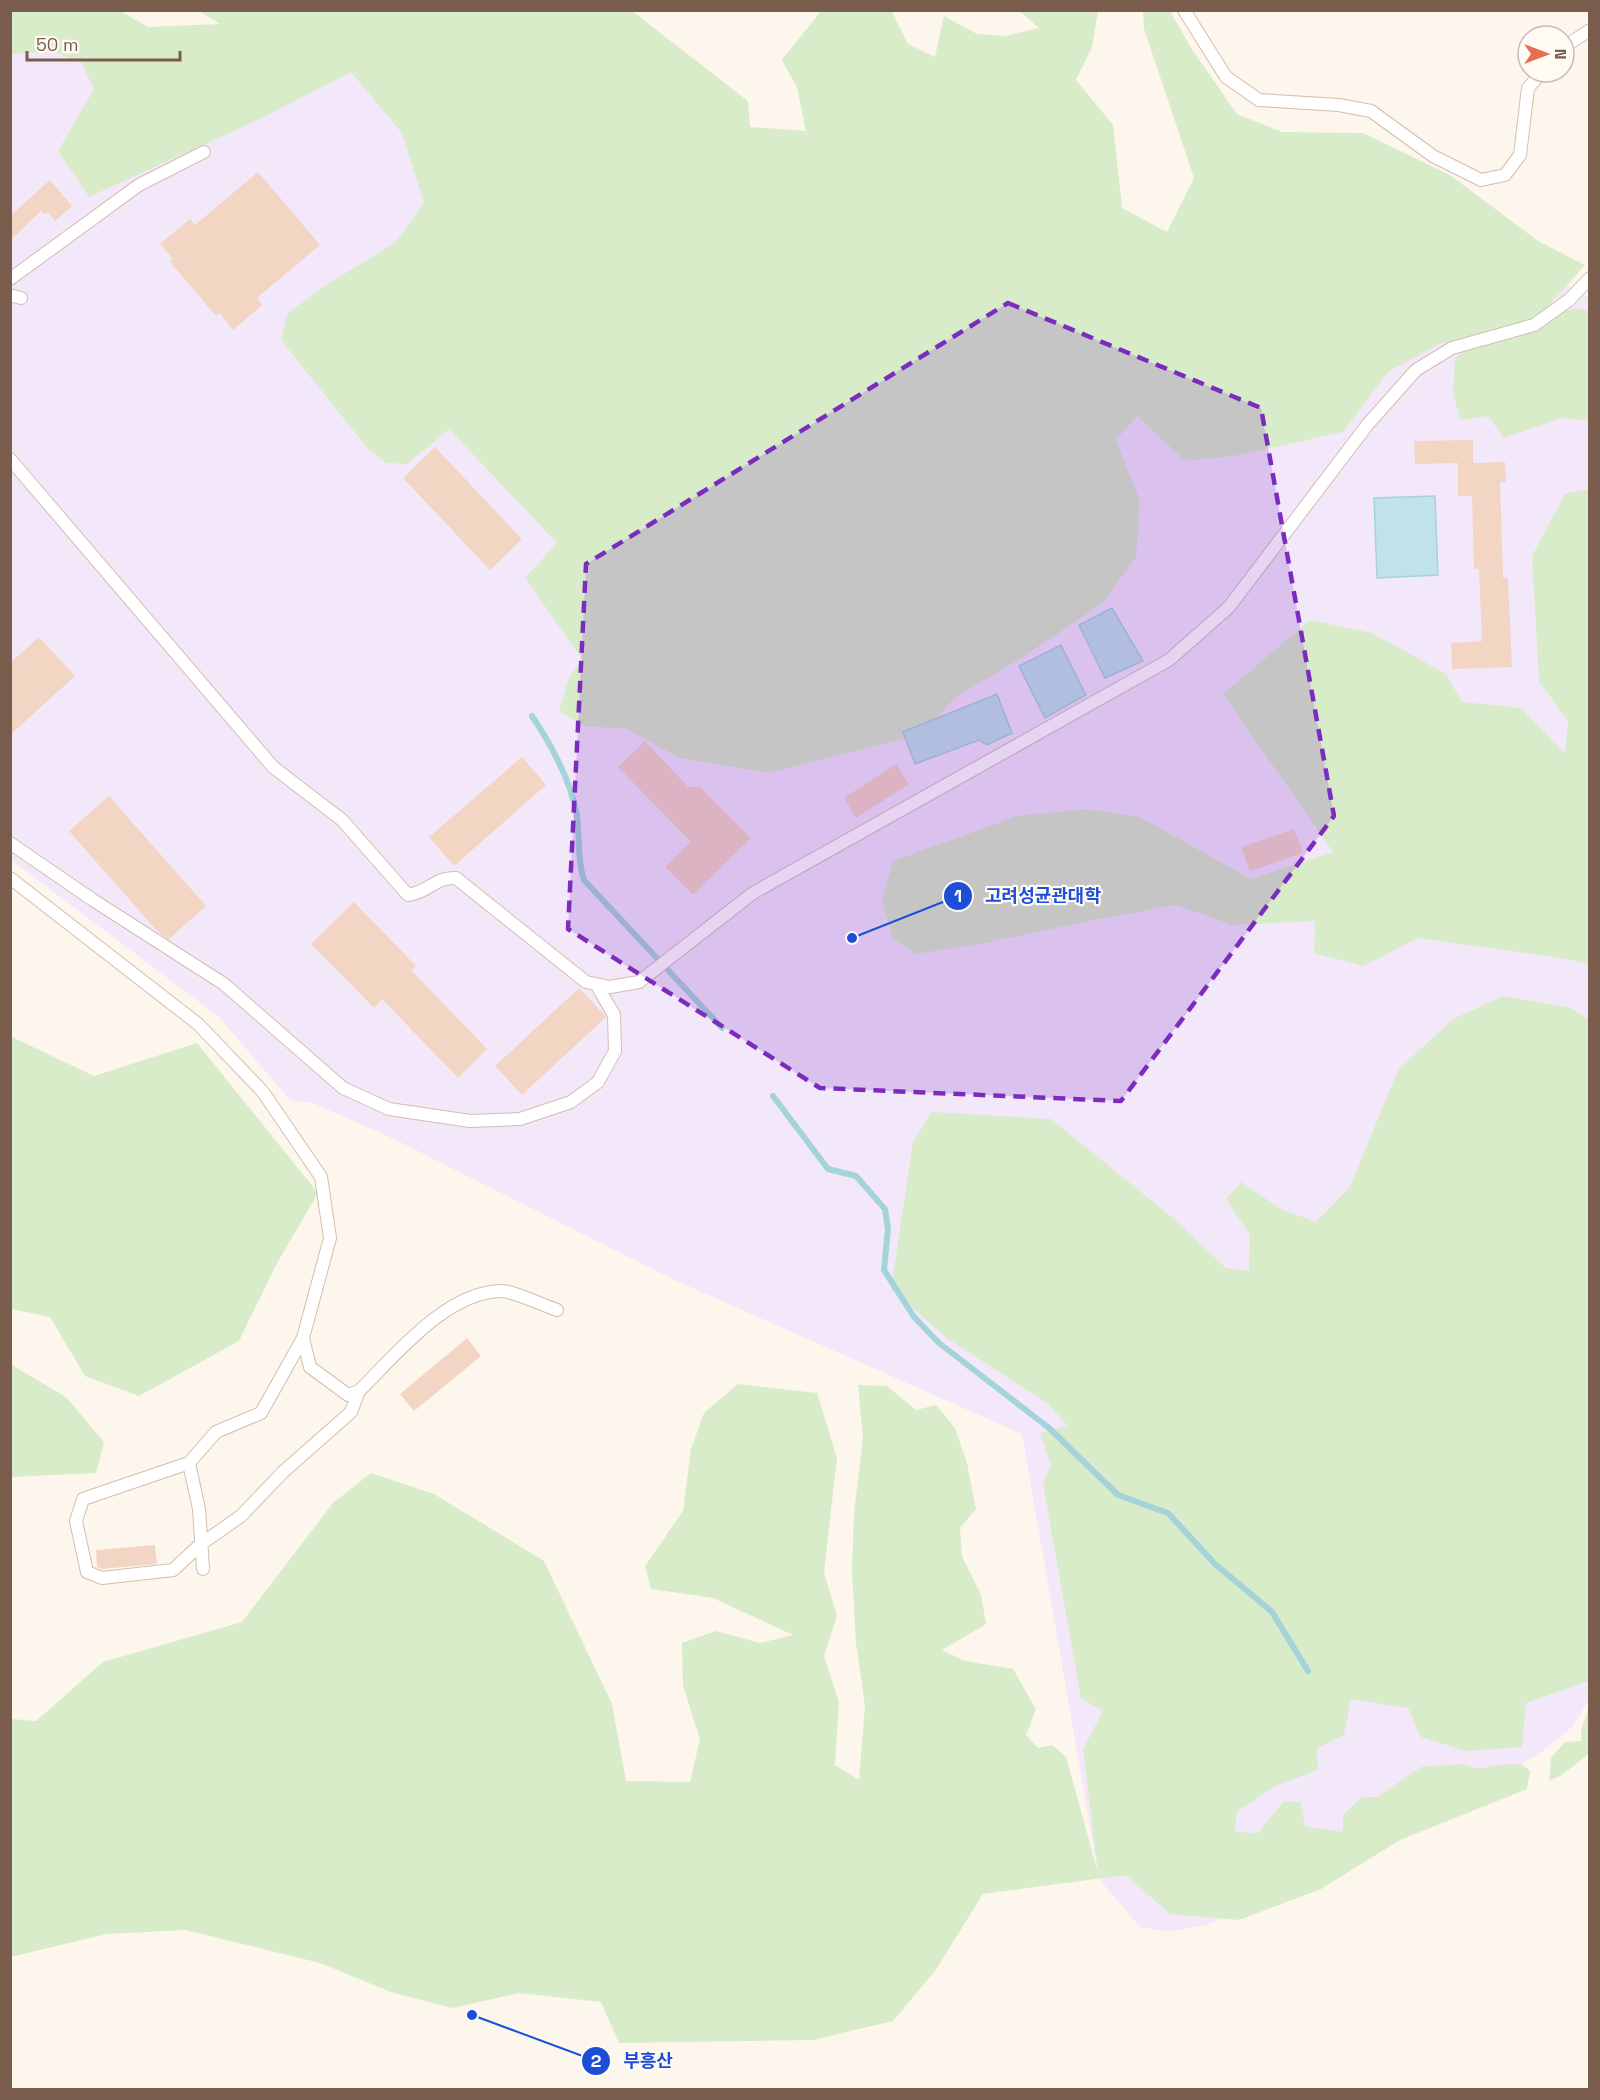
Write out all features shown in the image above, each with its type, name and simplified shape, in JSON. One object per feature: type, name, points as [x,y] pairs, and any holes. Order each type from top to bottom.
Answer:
[{"type":"lane","points":[[1184,10],[1227,77],[1259,100],[1339,105],[1371,111],[1433,156],[1481,180],[1505,175],[1520,155],[1528,88],[1532,84]]},
{"type":"lane","points":[[1576,39],[1590,30]]},
{"type":"lane","points":[[10,279],[140,184],[204,152]]},
{"type":"lane","points":[[10,459],[273,767],[342,820],[408,895],[422,893],[443,878],[456,878],[586,982],[610,987],[639,982],[753,892],[1169,660],[1229,607],[1368,424],[1416,370],[1452,348],[1534,326],[1569,300],[1590,278]]},
{"type":"lane","points":[[10,843],[93,900],[224,984],[343,1088],[389,1109],[470,1121],[520,1119],[571,1102],[598,1082],[615,1051],[614,1015],[596,984]]},
{"type":"lane","points":[[10,878],[198,1024],[263,1092],[321,1177],[330,1239],[303,1338],[261,1413],[216,1432],[189,1463],[83,1499],[76,1521],[87,1572],[102,1578],[173,1570],[201,1544],[241,1516],[283,1472],[351,1412],[359,1391],[434,1317],[466,1299],[501,1290],[557,1310]]},
{"type":"lane","points":[[303,1338],[310,1367],[348,1395],[359,1391]]},
{"type":"lane","points":[[189,1463],[199,1509],[203,1569]]},
{"type":"highlighted area","points":[[1008,303],[1261,408],[1334,816],[1121,1101],[820,1088],[568,929],[586,564]]},
{"type":"shaded area","points":[[10,11],[259,88],[354,41],[418,125],[455,234],[1562,282],[1589,297],[1590,1698],[1573,1726],[1544,1750],[1399,1840],[1207,1925],[1168,1932],[1140,1927],[1099,1879],[1022,1434],[670,1278],[394,1139],[313,1103],[290,1100],[218,1016],[11,860]]},
{"type":"green space","points":[[197,10],[632,11],[748,101],[750,127],[806,131],[797,88],[782,60],[821,11],[891,11],[908,44],[935,57],[944,16],[977,34],[1005,36],[1039,28],[1020,11],[1098,11],[1092,47],[1076,80],[1113,125],[1122,208],[1167,232],[1194,178],[1144,29],[1143,11],[1170,11],[1191,48],[1237,114],[1282,132],[1363,133],[1450,175],[1538,241],[1585,265],[1539,316],[1579,308],[1589,312],[1589,421],[1562,418],[1504,438],[1488,416],[1460,420],[1453,392],[1455,358],[1484,334],[1439,344],[1388,372],[1343,432],[1240,455],[1185,461],[1137,416],[1116,440],[1140,501],[1136,557],[1103,603],[1020,659],[956,697],[919,735],[768,773],[679,758],[627,729],[584,726],[559,711],[569,678],[582,659],[525,578],[557,543],[449,429],[407,464],[387,463],[369,450],[281,340],[287,314],[323,287],[396,242],[424,203],[402,133],[351,72],[260,119],[89,197],[58,151],[94,89],[81,62],[54,52],[11,54],[10,11],[120,11],[148,27],[220,24]]},
{"type":"green space","points":[[1589,489],[1589,964],[1418,938],[1363,966],[1314,953],[1315,921],[1232,925],[1176,905],[990,942],[916,954],[893,938],[882,900],[893,861],[1017,816],[1086,809],[1140,817],[1251,879],[1333,852],[1223,694],[1310,620],[1372,633],[1446,674],[1462,702],[1521,708],[1565,754],[1568,721],[1539,681],[1532,556],[1565,494]]},
{"type":"green space","points":[[1503,996],[1571,1008],[1589,1020],[1589,1681],[1526,1703],[1522,1747],[1466,1751],[1421,1737],[1408,1708],[1351,1699],[1344,1735],[1317,1748],[1318,1770],[1275,1786],[1237,1812],[1234,1832],[1258,1833],[1284,1801],[1300,1802],[1305,1826],[1343,1832],[1343,1815],[1362,1797],[1377,1797],[1421,1767],[1462,1764],[1480,1769],[1496,1765],[1522,1764],[1530,1771],[1527,1789],[1400,1840],[1321,1889],[1239,1920],[1170,1914],[1126,1875],[983,1894],[935,1971],[893,2021],[813,2040],[619,2043],[601,2002],[519,1993],[452,2008],[391,1992],[320,1963],[185,1930],[106,1934],[11,1957],[11,1719],[36,1721],[103,1662],[242,1622],[333,1503],[371,1473],[434,1494],[544,1561],[612,1704],[626,1781],[690,1782],[700,1739],[683,1686],[682,1643],[716,1631],[760,1643],[793,1635],[713,1598],[651,1589],[645,1566],[683,1511],[691,1449],[704,1413],[738,1384],[817,1393],[837,1458],[824,1572],[837,1616],[824,1656],[839,1702],[835,1765],[859,1780],[865,1706],[856,1643],[852,1570],[854,1513],[863,1438],[858,1385],[887,1386],[916,1410],[936,1405],[955,1428],[967,1463],[976,1509],[960,1528],[962,1556],[981,1595],[986,1624],[942,1650],[965,1661],[1013,1669],[1036,1709],[1026,1735],[1038,1748],[1052,1745],[1066,1757],[1098,1873],[1083,1749],[1103,1711],[1081,1698],[1043,1484],[1051,1465],[1040,1433],[1068,1426],[1047,1403],[948,1339],[891,1289],[913,1142],[932,1112],[1051,1119],[1173,1218],[1226,1268],[1249,1271],[1250,1235],[1226,1199],[1241,1182],[1281,1209],[1316,1222],[1350,1187],[1398,1070],[1453,1019]]},
{"type":"green space","points":[[10,1036],[94,1076],[197,1043],[318,1193],[276,1265],[239,1341],[139,1396],[85,1376],[50,1317],[11,1309]]},
{"type":"green space","points":[[10,1364],[66,1397],[104,1442],[96,1473],[11,1477]]},
{"type":"green space","points":[[1589,1708],[1589,1754],[1560,1776],[1549,1781],[1551,1758],[1565,1742],[1582,1741],[1581,1730]]},
{"type":"water","points":[[1435,496],[1438,575],[1377,578],[1374,498]]},
{"type":"water","points":[[1112,608],[1143,661],[1105,678],[1079,625]]},
{"type":"water","points":[[1061,645],[1086,695],[1045,718],[1019,666]]},
{"type":"water","points":[[997,694],[1012,733],[987,745],[979,740],[915,764],[903,732]]},
{"type":"building","points":[[258,172],[320,245],[257,298],[262,305],[233,330],[220,313],[216,316],[170,262],[173,259],[160,244],[190,219],[195,225]]},
{"type":"building","points":[[50,180],[72,206],[55,221],[48,212],[45,215],[41,211],[10,241],[10,216]]},
{"type":"building","points":[[1473,440],[1473,463],[1505,462],[1506,482],[1500,482],[1503,578],[1508,578],[1512,667],[1452,669],[1451,643],[1482,641],[1479,569],[1474,569],[1472,496],[1458,496],[1458,463],[1415,464],[1414,441]]},
{"type":"building","points":[[435,447],[522,539],[490,570],[403,478]]},
{"type":"building","points":[[39,637],[75,676],[10,735],[10,663]]},
{"type":"building","points":[[645,741],[688,787],[700,787],[751,838],[693,895],[665,867],[691,842],[618,767]]},
{"type":"building","points":[[522,757],[546,785],[454,866],[429,837]]},
{"type":"building","points":[[896,764],[909,784],[856,818],[844,798]]},
{"type":"building","points":[[109,796],[206,906],[169,939],[158,932],[69,831]]},
{"type":"building","points":[[1294,829],[1303,853],[1250,871],[1241,847]]},
{"type":"building","points":[[354,902],[416,966],[411,970],[487,1049],[458,1078],[382,999],[374,1008],[311,944]]},
{"type":"building","points":[[579,988],[606,1017],[522,1095],[495,1066]]},
{"type":"building","points":[[467,1338],[481,1356],[414,1411],[400,1394]]},
{"type":"building","points":[[155,1545],[157,1564],[102,1569],[97,1567],[96,1550]]},
{"type":"waterway","points":[[532,716],[547,739],[570,789],[577,816],[584,880],[722,1028]]},
{"type":"waterway","points":[[773,1096],[828,1169],[856,1176],[885,1209],[888,1229],[884,1270],[914,1317],[939,1343],[1049,1428],[1118,1495],[1168,1513],[1215,1564],[1272,1612],[1308,1671]]},
{"type":"place","name":"고려성균관대학","points":[[852,938]]},
{"type":"place","name":"부흥산","points":[[472,2015]]}]
